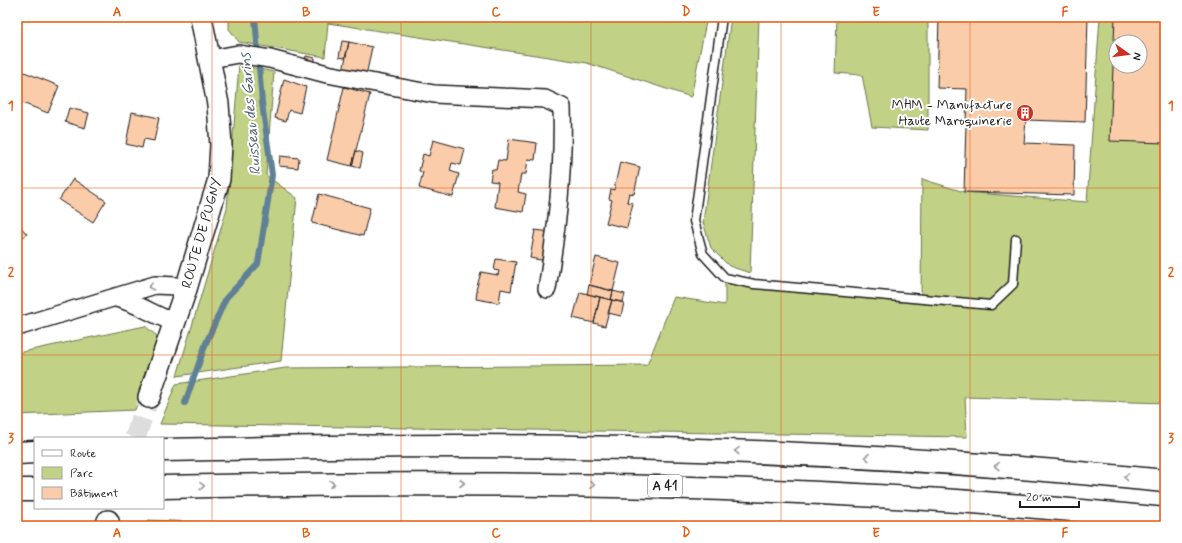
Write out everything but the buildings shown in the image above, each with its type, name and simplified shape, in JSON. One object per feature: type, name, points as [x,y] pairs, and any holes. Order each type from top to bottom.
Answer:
[{"type":"highway","points":[[164,450],[458,446],[624,448],[763,452],[928,461],[1165,481]]},
{"type":"highway","points":[[17,453],[34,452]]},
{"type":"highway","name":"A 41","points":[[164,487],[356,484],[635,485],[788,490],[940,498],[1165,518]]},
{"type":"highway","points":[[17,490],[34,490]]},
{"type":"street","name":"ROUTE DE PUGNY","points":[[149,397],[186,289],[219,179],[222,145],[218,104],[211,59],[202,17]]},
{"type":"street","points":[[211,59],[238,54],[270,59],[327,74],[434,94],[545,99],[562,107],[563,146],[558,223],[547,289]]},
{"type":"street","points":[[17,327],[155,285],[176,286],[186,289]]},
{"type":"street","points":[[116,298],[133,302],[174,322]]},
{"type":"lane","points":[[722,17],[694,221],[703,254],[725,278],[754,284],[992,305],[1013,284],[1016,239]]},
{"type":"green space","points":[[229,17],[707,17],[691,97],[587,63],[328,23],[325,57],[239,42],[229,29]]},
{"type":"green space","points":[[731,17],[759,17],[750,273],[729,266],[711,248],[703,222]]},
{"type":"green space","points":[[837,17],[928,17],[928,130],[872,127],[862,75],[835,73]]},
{"type":"green space","points":[[1100,17],[1165,17],[1165,403],[965,397],[967,437],[160,424],[176,384],[286,368],[647,365],[674,297],[725,305],[725,278],[921,299],[922,179],[964,192],[1087,202]]},
{"type":"green space","points":[[239,65],[274,72],[266,175],[297,198],[281,361],[177,376],[227,208]]},
{"type":"green space","points":[[145,326],[157,336],[154,357],[135,410],[17,415],[17,353]]},
{"type":"green space","points":[[148,520],[294,526],[145,526]]},
{"type":"waterway","name":"Ruisseau des Garins","points":[[185,403],[206,343],[226,298],[258,264],[272,175],[262,103],[255,17]]},
{"type":"tunnel","points":[[135,437],[149,397]]},
{"type":"place","name":"MHM - Manufacture Haute Maroquinerie","points":[[1025,113]]}]
